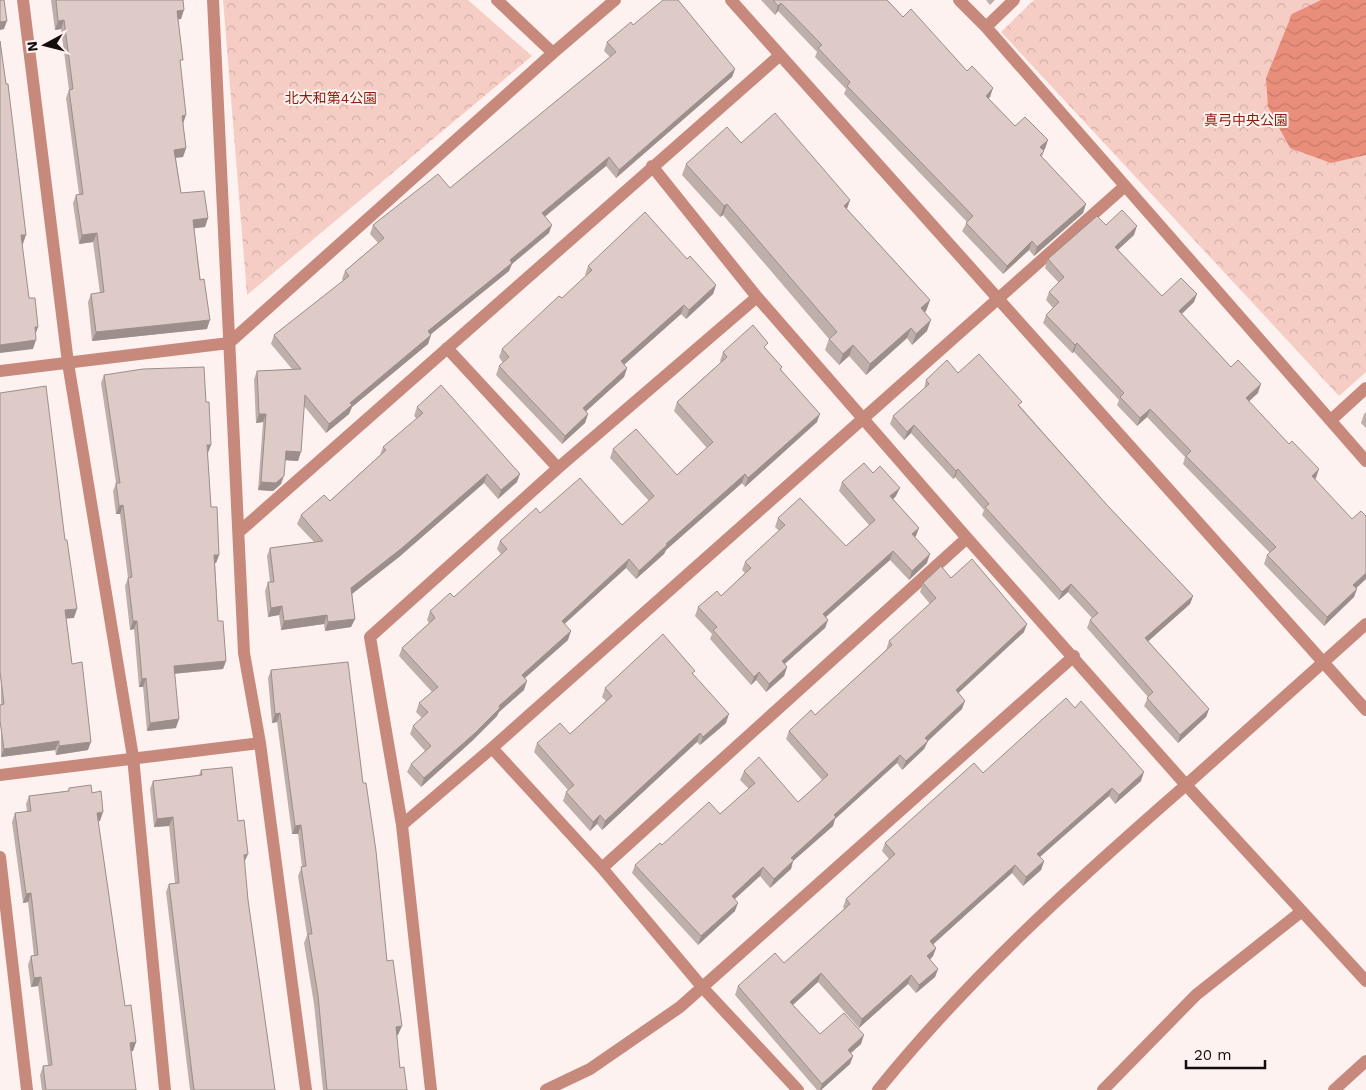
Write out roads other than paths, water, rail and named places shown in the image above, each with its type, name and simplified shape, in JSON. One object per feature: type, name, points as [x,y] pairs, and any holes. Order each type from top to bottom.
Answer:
[{"type":"street","points":[[23,0],[68,363],[133,756],[165,1090]]},
{"type":"street","points":[[214,0],[229,343],[240,531],[244,653],[260,743],[306,1090]]},
{"type":"street","points":[[497,0],[553,53]]},
{"type":"street","points":[[0,372],[229,343],[553,53],[615,0]]},
{"type":"street","points":[[731,0],[1366,710]]},
{"type":"street","points":[[959,0],[986,27],[1366,461]]},
{"type":"street","points":[[986,27],[1014,0]]},
{"type":"street","points":[[240,531],[652,166],[780,56]]},
{"type":"street","points":[[652,166],[757,297],[967,538],[1074,656],[1186,785],[1366,981]]},
{"type":"street","points":[[402,825],[492,748],[1125,186]]},
{"type":"street","points":[[431,1090],[402,825],[370,637],[558,468],[757,297]]},
{"type":"street","points":[[447,348],[558,468]]},
{"type":"street","points":[[1331,420],[1366,388]]},
{"type":"street","points":[[602,868],[967,538]]},
{"type":"street","points":[[878,1090],[951,1006],[1032,922],[1114,846],[1186,785],[1366,624]]},
{"type":"street","points":[[546,1090],[590,1069],[680,1007],[1074,656]]},
{"type":"street","points":[[0,775],[133,756],[260,743]]},
{"type":"street","points":[[492,748],[602,868],[703,988],[798,1090]]},
{"type":"street","points":[[0,857],[27,1090]]},
{"type":"street","points":[[1103,1090],[1196,995],[1302,911]]},
{"type":"street","points":[[1334,1090],[1366,1061]]},
{"type":"water","points":[[1321,0],[1366,0],[1366,155],[1331,163],[1290,148],[1268,107],[1266,78],[1292,14]]},
{"type":"park label","name":"北大和第4公園","points":[[331,98]]},
{"type":"park label","name":"真弓中央公園","points":[[1246,120]]}]
